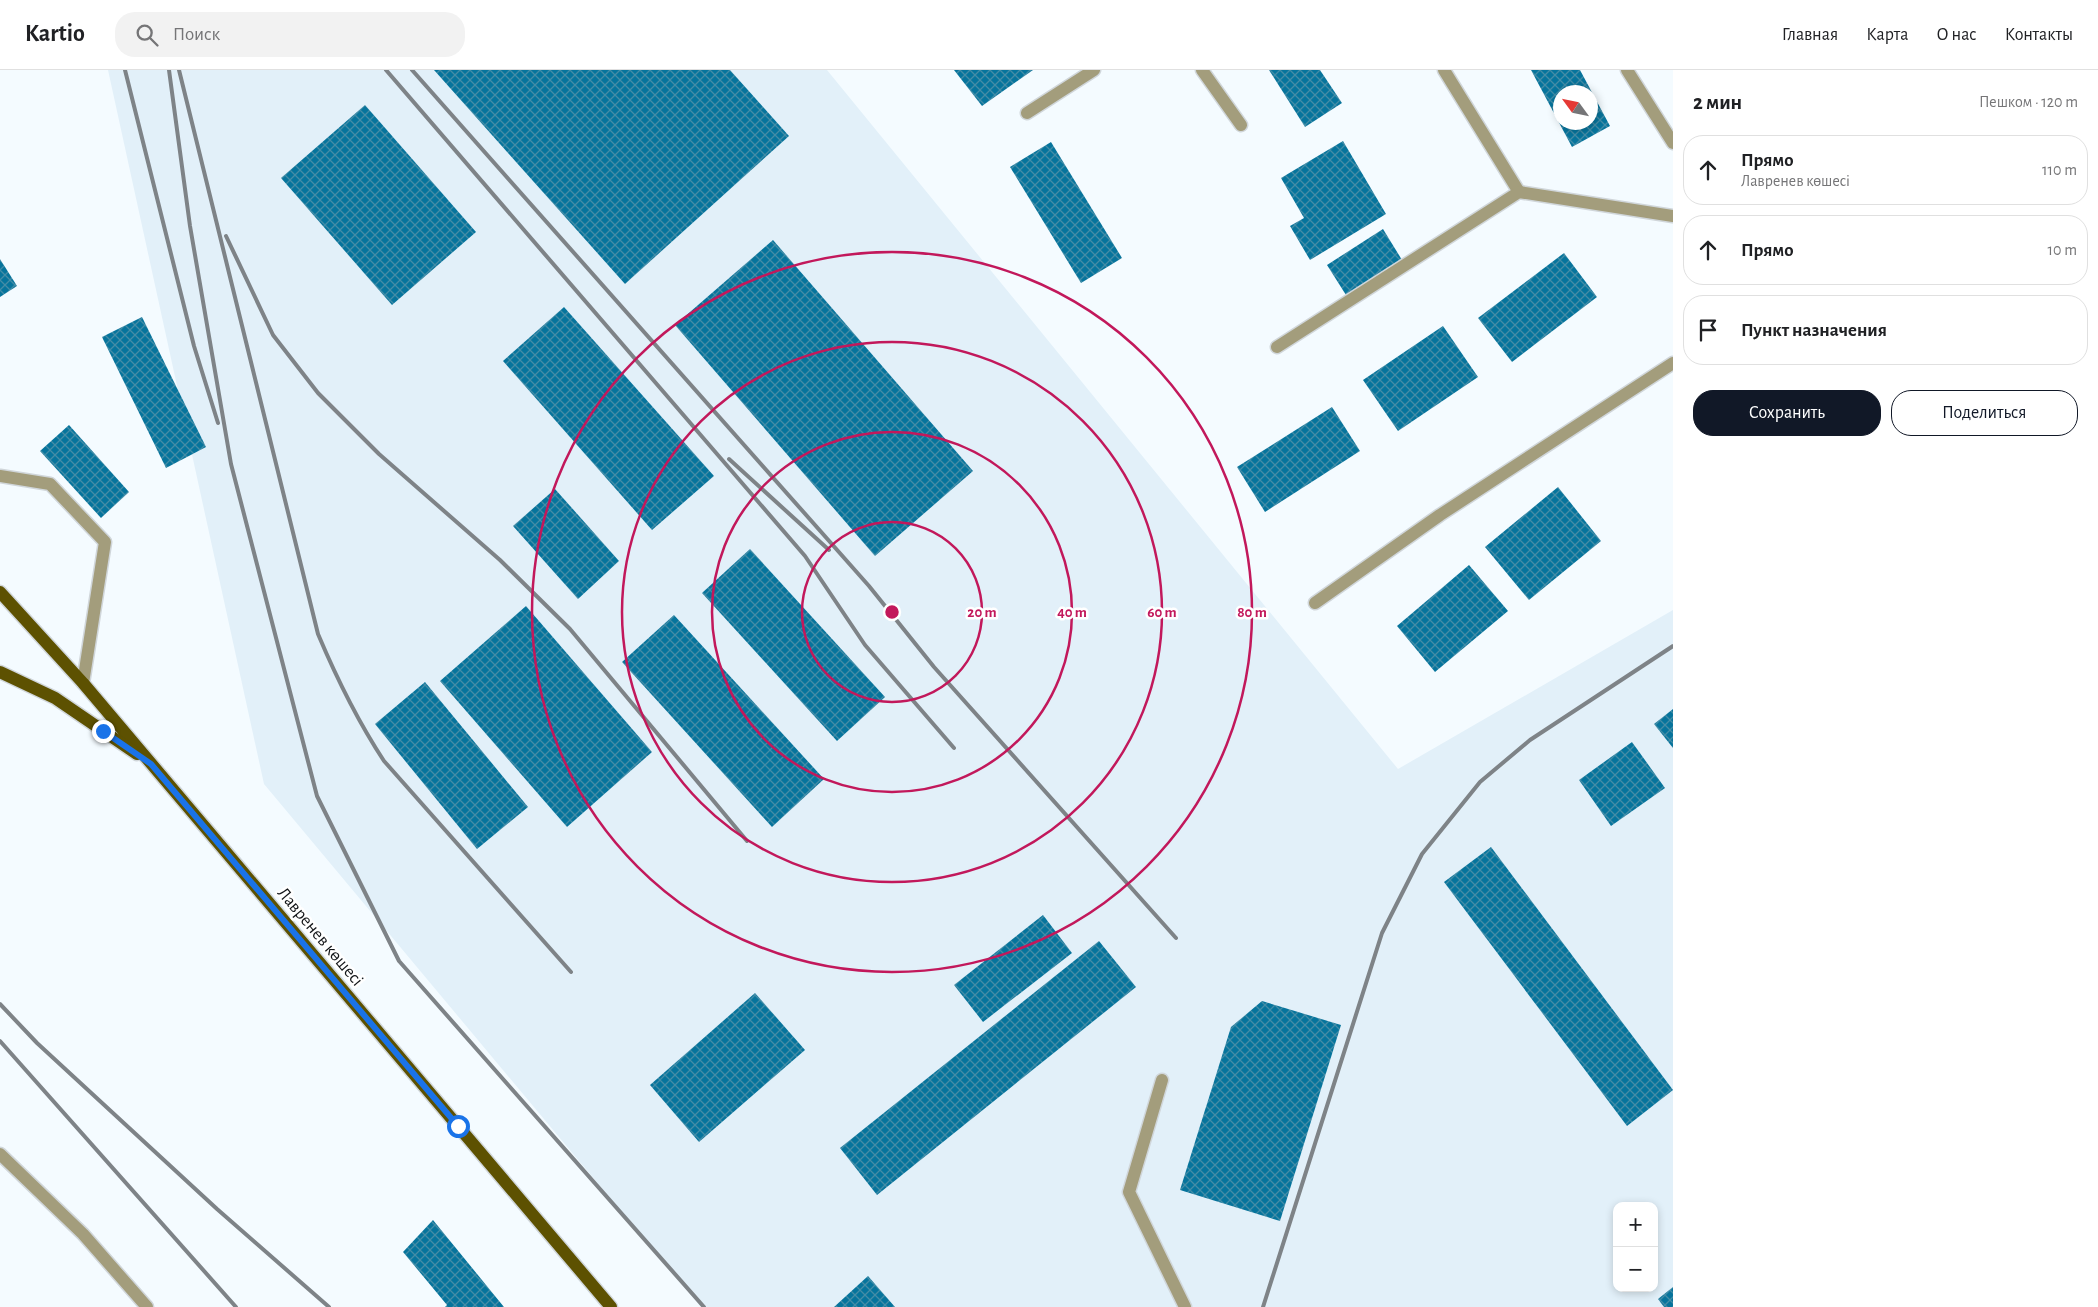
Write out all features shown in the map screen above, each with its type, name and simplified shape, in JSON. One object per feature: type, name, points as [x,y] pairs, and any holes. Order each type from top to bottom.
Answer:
[{"type":"main road","name":"Лавренев көшесі","points":[[0,592],[83,684],[611,1307]]},
{"type":"main road","points":[[0,672],[55,698],[151,764]]},
{"type":"street","points":[[1027,113],[1094,70]]},
{"type":"street","points":[[1202,70],[1241,125]]},
{"type":"street","points":[[1444,70],[1519,192]]},
{"type":"street","points":[[1628,70],[1673,143]]},
{"type":"street","points":[[1277,347],[1519,192],[1673,216]]},
{"type":"street","points":[[1315,603],[1440,514],[1673,362]]},
{"type":"street","points":[[0,476],[50,484],[105,542],[83,684]]},
{"type":"street","points":[[1162,1080],[1129,1192],[1185,1307]]},
{"type":"street","points":[[0,1154],[83,1234],[147,1307]]},
{"type":"shaded area","points":[[108,70],[827,70],[1398,769],[1673,610],[1673,1307],[701,1307],[264,784]]},
{"type":"building","points":[[434,70],[730,70],[789,136],[625,284]]},
{"type":"building","points":[[954,70],[1033,70],[982,106]]},
{"type":"building","points":[[1269,70],[1320,70],[1342,103],[1305,127]]},
{"type":"building","points":[[1531,70],[1580,70],[1588,85],[1553,85],[1553,111]]},
{"type":"building","points":[[1598,104],[1610,126],[1572,147],[1563,130],[1598,130]]},
{"type":"building","points":[[365,105],[476,232],[392,305],[281,178]]},
{"type":"building","points":[[1343,141],[1386,214],[1310,260],[1290,226],[1304,218],[1281,178]]},
{"type":"building","points":[[1051,142],[1122,258],[1081,283],[1010,167]]},
{"type":"building","points":[[1383,229],[1402,260],[1346,295],[1327,265]]},
{"type":"building","points":[[773,240],[973,471],[875,556],[675,325]]},
{"type":"building","points":[[1564,253],[1597,297],[1512,362],[1478,318]]},
{"type":"building","points":[[0,259],[17,286],[0,297]]},
{"type":"building","points":[[564,307],[714,476],[652,530],[503,361]]},
{"type":"building","points":[[142,317],[206,447],[166,468],[102,337]]},
{"type":"building","points":[[1443,326],[1478,377],[1398,431],[1363,380]]},
{"type":"building","points":[[1332,407],[1360,451],[1265,512],[1237,467]]},
{"type":"building","points":[[69,425],[129,492],[101,518],[40,451]]},
{"type":"building","points":[[1558,487],[1601,541],[1529,600],[1485,547]]},
{"type":"building","points":[[555,489],[619,561],[578,599],[513,526]]},
{"type":"building","points":[[750,549],[885,697],[837,741],[702,593]]},
{"type":"building","points":[[1469,565],[1508,611],[1435,672],[1397,626]]},
{"type":"building","points":[[526,606],[652,752],[567,827],[440,681]]},
{"type":"building","points":[[674,615],[824,779],[772,827],[622,662]]},
{"type":"building","points":[[425,682],[528,807],[477,849],[375,724]]},
{"type":"building","points":[[1673,709],[1673,748],[1654,724]]},
{"type":"building","points":[[1632,742],[1665,788],[1611,826],[1579,780]]},
{"type":"building","points":[[1491,847],[1673,1090],[1627,1126],[1444,882]]},
{"type":"building","points":[[1043,915],[1072,953],[983,1022],[954,985]]},
{"type":"building","points":[[1099,941],[1136,987],[877,1195],[840,1148]]},
{"type":"building","points":[[755,993],[805,1050],[699,1142],[650,1085]]},
{"type":"building","points":[[1262,1001],[1341,1025],[1280,1221],[1180,1190],[1231,1027]]},
{"type":"building","points":[[433,1220],[504,1307],[445,1307],[447,1305],[403,1252]]},
{"type":"building","points":[[868,1276],[895,1307],[834,1307]]},
{"type":"building","points":[[1673,1287],[1673,1307],[1664,1307],[1658,1299]]},
{"type":"railway","points":[[125,70],[194,346],[218,423]]},
{"type":"railway","points":[[169,70],[190,226],[231,464],[317,796],[399,961],[704,1307]]},
{"type":"railway","points":[[179,70],[318,634],[325,651],[356,715],[384,761],[571,972]]},
{"type":"railway","points":[[386,70],[805,556],[865,645],[954,748]]},
{"type":"railway","points":[[412,70],[869,586],[934,667],[1176,938]]},
{"type":"railway","points":[[226,236],[273,335],[318,393],[379,454],[500,560],[570,629],[747,841]]},
{"type":"railway","points":[[729,459],[829,550]]},
{"type":"railway","points":[[1263,1307],[1382,933],[1422,854],[1480,782],[1530,740],[1673,646]]},
{"type":"railway","points":[[0,1004],[37,1043],[217,1209],[329,1307]]},
{"type":"railway","points":[[0,1041],[236,1307]]},
{"type":"route","points":[[103,731],[151,764],[458,1126]]}]
